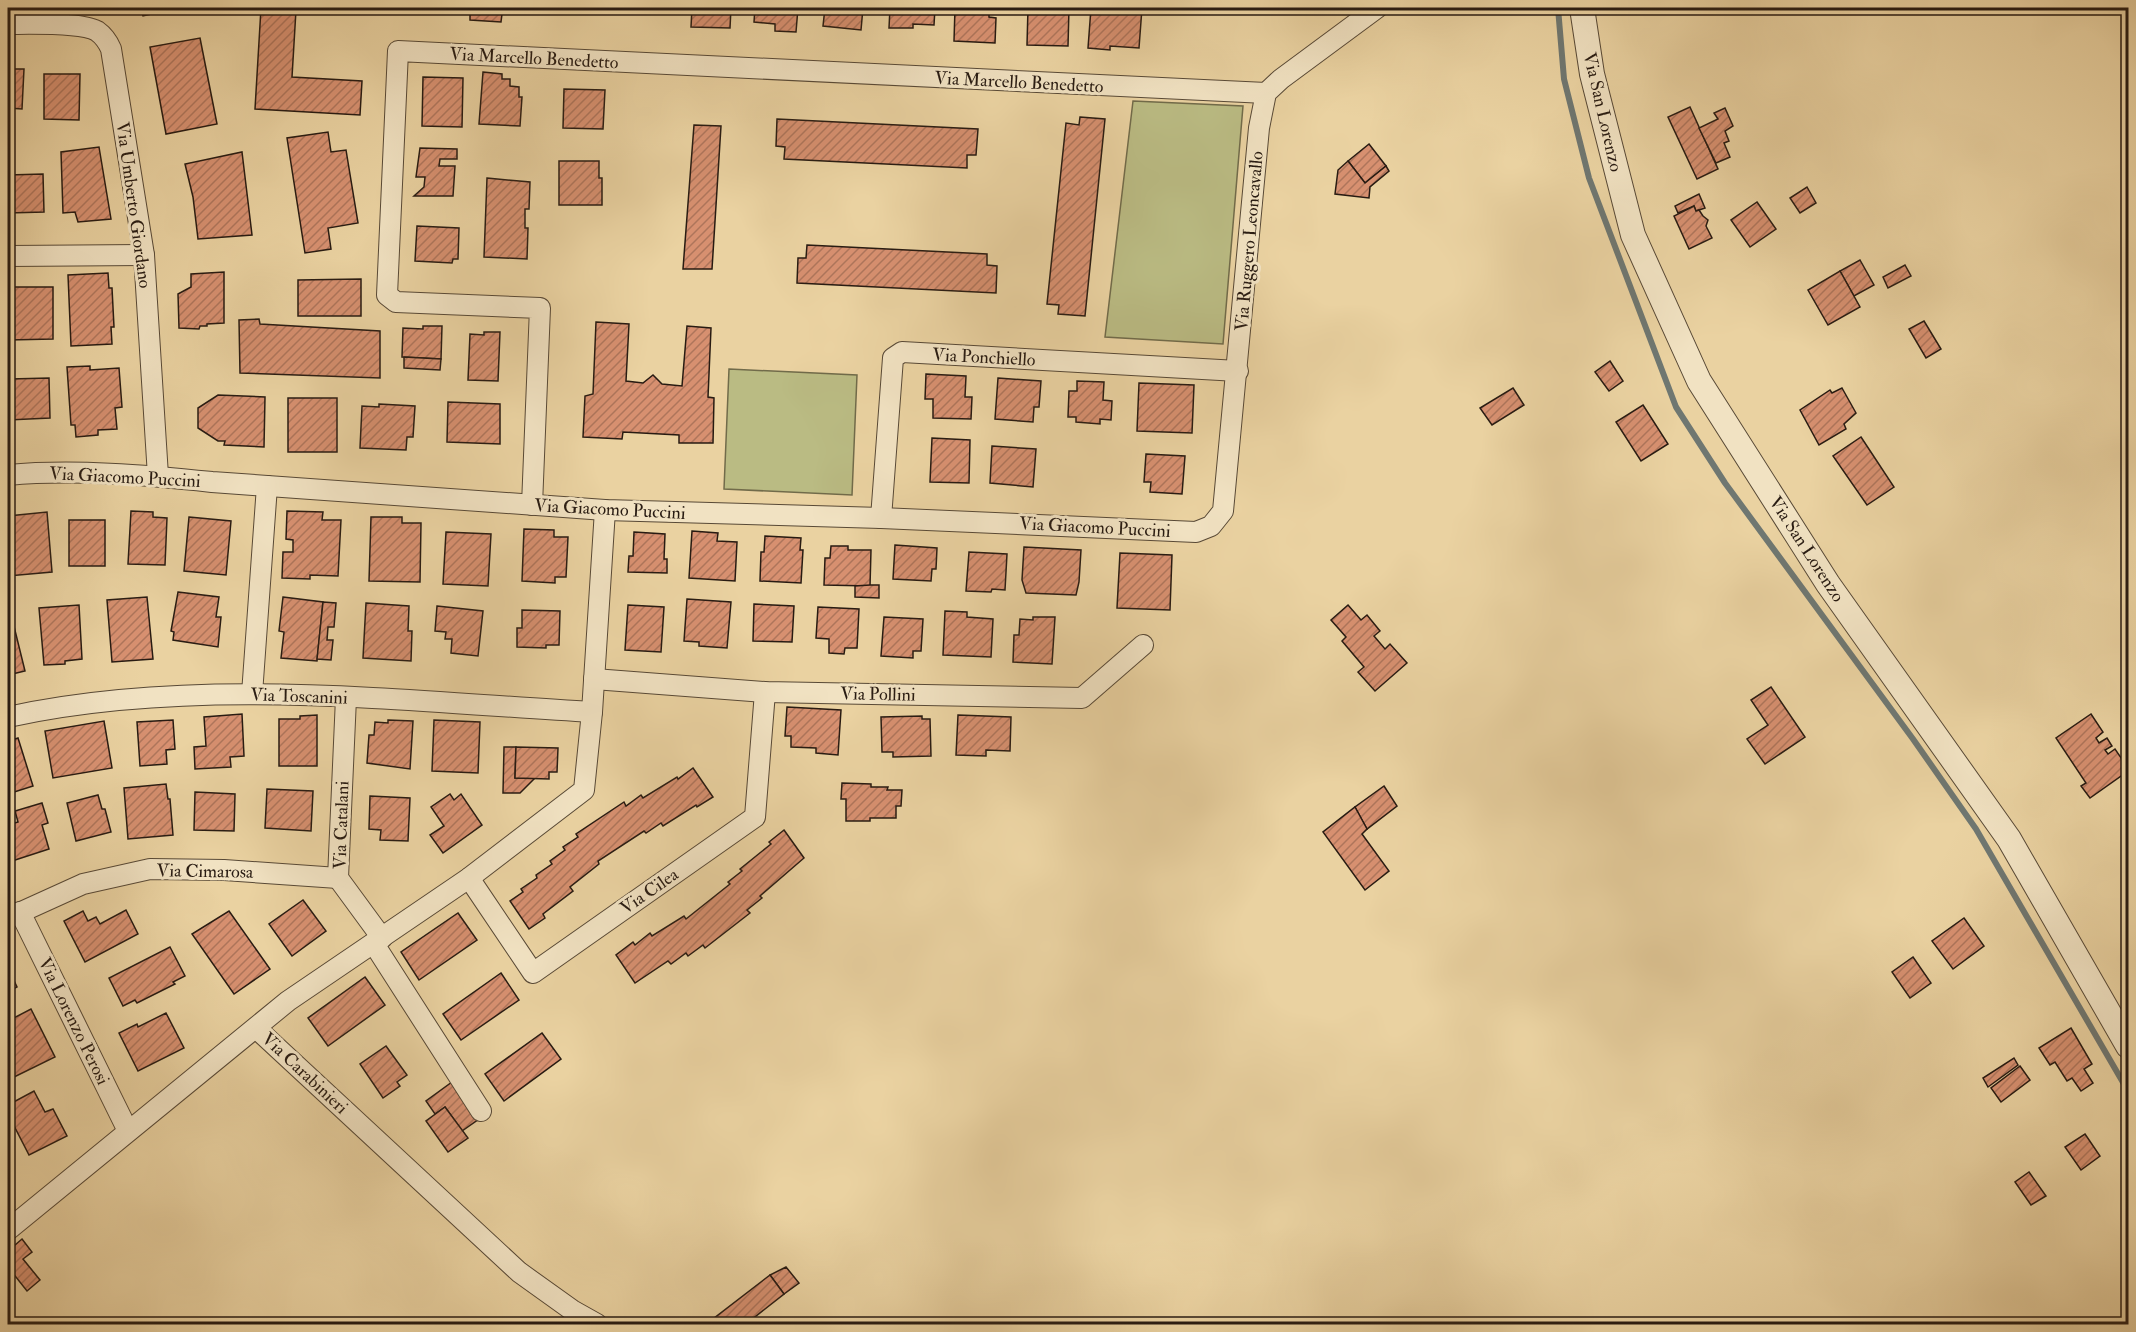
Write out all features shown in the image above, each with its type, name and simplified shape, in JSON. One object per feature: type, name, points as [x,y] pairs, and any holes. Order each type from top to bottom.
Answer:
[{"type":"street","points":[[1266,93],[1281,79],[1377,8]]},
{"type":"street","name":"Via San Lorenzo","points":[[1582,8],[1592,74],[1633,235],[1699,381],[1828,584],[2008,839],[2128,1046]]},
{"type":"street","name":"Via Umberto Giordano","points":[[8,24],[85,27],[98,32],[111,49],[144,255],[158,476]]},
{"type":"street","name":"Via Marcello Benedetto","points":[[532,505],[540,308],[396,302],[387,295],[398,51],[1266,93]]},
{"type":"street","name":"Via Ruggero Leoncavallo","points":[[1211,526],[1223,511],[1238,371],[1259,128],[1266,93]]},
{"type":"street","points":[[8,256],[144,255]]},
{"type":"street","name":"Via Ponchiello","points":[[881,518],[893,358],[902,352],[1238,371]]},
{"type":"street","name":"Via Giacomo Puccini","points":[[8,475],[30,473],[158,476],[605,510],[881,518],[1196,532],[1211,526]]},
{"type":"street","points":[[252,694],[267,486]]},
{"type":"street","points":[[256,1028],[288,1001],[469,878],[584,790],[592,712],[605,510]]},
{"type":"street","name":"Via Pollini","points":[[594,679],[765,692],[1082,698],[1143,645]]},
{"type":"street","name":"Via Cilea","points":[[469,878],[533,973],[755,817],[765,692]]},
{"type":"street","name":"Via Toscanini","points":[[8,717],[108,700],[252,694],[592,712]]},
{"type":"street","name":"Via Catalani","points":[[346,698],[339,878],[378,941]]},
{"type":"street","name":"Via Cimarosa","points":[[14,915],[83,884],[150,869],[224,870],[339,878]]},
{"type":"street","name":"Via Lorenzo Perosi","points":[[14,915],[128,1131]]},
{"type":"street","points":[[378,941],[481,1111]]},
{"type":"street","name":"Via Carabinieri","points":[[8,1230],[256,1028],[519,1272],[572,1310],[597,1324]]},
{"type":"green space","points":[[1133,101],[1243,106],[1223,344],[1105,337]]},
{"type":"green space","points":[[729,369],[857,375],[852,495],[724,489]]},
{"type":"building","points":[[140,8],[179,8],[143,16]]},
{"type":"building","points":[[261,8],[296,10],[292,77],[362,81],[360,115],[255,109]]},
{"type":"building","points":[[470,8],[515,8],[515,14],[502,14],[501,22],[470,20]]},
{"type":"building","points":[[692,8],[731,8],[730,28],[691,27]]},
{"type":"building","points":[[755,8],[798,8],[796,32],[775,31],[775,24],[754,22]]},
{"type":"building","points":[[825,8],[863,8],[861,30],[823,26]]},
{"type":"building","points":[[890,8],[935,8],[934,25],[913,24],[913,28],[889,28]]},
{"type":"building","points":[[955,8],[989,8],[989,17],[996,18],[995,43],[954,41]]},
{"type":"building","points":[[1028,8],[1069,8],[1068,46],[1027,45]]},
{"type":"building","points":[[1091,8],[1142,8],[1139,48],[1110,46],[1110,50],[1088,48]]},
{"type":"building","points":[[200,38],[217,124],[166,134],[150,47]]},
{"type":"building","points":[[8,69],[24,69],[22,109],[8,108]]},
{"type":"building","points":[[483,72],[502,74],[502,79],[510,79],[510,86],[519,87],[519,97],[522,97],[520,126],[479,124]]},
{"type":"building","points":[[44,74],[80,74],[79,120],[44,119]]},
{"type":"building","points":[[423,77],[463,78],[462,127],[422,126]]},
{"type":"building","points":[[564,89],[605,90],[603,129],[563,128]]},
{"type":"building","points":[[1690,107],[1718,169],[1697,179],[1668,117]]},
{"type":"building","points":[[1725,108],[1733,126],[1725,131],[1729,141],[1724,143],[1730,157],[1716,163],[1699,128],[1718,119],[1714,113]]},
{"type":"building","points":[[1080,117],[1105,119],[1085,316],[1058,314],[1059,305],[1047,304],[1066,123],[1079,125]]},
{"type":"building","points":[[777,119],[978,129],[976,155],[967,155],[967,168],[784,159],[785,147],[776,146]]},
{"type":"building","points":[[694,125],[721,126],[712,269],[683,269]]},
{"type":"building","points":[[328,132],[331,152],[346,150],[358,223],[328,228],[331,249],[305,253],[287,138]]},
{"type":"building","points":[[1369,144],[1386,166],[1365,183],[1348,161]]},
{"type":"building","points":[[99,147],[111,219],[78,222],[75,212],[63,213],[61,152]]},
{"type":"building","points":[[420,148],[457,149],[457,159],[440,159],[439,166],[455,166],[453,196],[414,196],[424,187],[425,177],[416,177]]},
{"type":"building","points":[[242,152],[252,235],[198,239],[193,197],[185,164]]},
{"type":"building","points":[[559,161],[599,161],[599,178],[602,178],[602,205],[559,205]]},
{"type":"building","points":[[1348,161],[1365,183],[1386,166],[1389,171],[1370,187],[1369,198],[1335,194],[1338,170]]},
{"type":"building","points":[[43,174],[44,212],[8,213],[8,175]]},
{"type":"building","points":[[487,178],[530,182],[529,209],[525,209],[525,228],[528,228],[527,259],[484,257]]},
{"type":"building","points":[[1807,187],[1816,203],[1800,213],[1790,198]]},
{"type":"building","points":[[1699,194],[1705,208],[1696,211],[1694,206],[1678,213],[1675,206]]},
{"type":"building","points":[[1757,202],[1776,229],[1750,247],[1731,220]]},
{"type":"building","points":[[1694,206],[1696,211],[1699,210],[1708,220],[1706,226],[1712,238],[1689,249],[1674,216]]},
{"type":"building","points":[[417,226],[459,228],[458,259],[453,259],[452,263],[415,261]]},
{"type":"building","points":[[807,245],[987,254],[987,265],[997,266],[996,293],[797,283],[798,258],[806,258]]},
{"type":"building","points":[[1860,260],[1874,285],[1854,296],[1840,271]]},
{"type":"building","points":[[1905,265],[1911,276],[1888,288],[1883,277]]},
{"type":"building","points":[[1840,271],[1860,307],[1828,325],[1808,290]]},
{"type":"building","points":[[224,272],[224,323],[207,324],[207,326],[200,326],[199,329],[179,328],[178,294],[191,287],[191,274]]},
{"type":"building","points":[[108,273],[109,288],[112,288],[114,327],[111,327],[112,344],[71,346],[68,275]]},
{"type":"building","points":[[361,279],[361,316],[298,316],[298,280]]},
{"type":"building","points":[[8,287],[53,287],[53,339],[8,340]]},
{"type":"building","points":[[259,319],[260,324],[380,331],[380,378],[240,373],[239,320]]},
{"type":"building","points":[[1924,321],[1941,349],[1926,358],[1909,329]]},
{"type":"building","points":[[596,322],[629,324],[626,381],[643,383],[653,375],[662,384],[682,386],[687,326],[711,328],[708,397],[714,398],[713,443],[679,443],[679,435],[623,432],[622,439],[583,437],[585,396],[593,394]]},
{"type":"building","points":[[423,326],[442,326],[441,359],[402,357],[403,328],[423,329]]},
{"type":"building","points":[[484,332],[500,332],[498,381],[468,380],[470,334],[484,335]]},
{"type":"building","points":[[404,357],[441,359],[440,370],[404,368]]},
{"type":"building","points":[[1610,361],[1623,381],[1609,391],[1595,372]]},
{"type":"building","points":[[90,366],[90,370],[119,368],[122,407],[115,408],[117,429],[98,430],[98,435],[76,437],[75,425],[71,425],[67,367]]},
{"type":"building","points":[[926,374],[966,376],[965,397],[972,397],[971,419],[933,418],[933,399],[925,399]]},
{"type":"building","points":[[49,378],[50,418],[8,420],[10,379]]},
{"type":"building","points":[[998,378],[1041,381],[1039,407],[1034,407],[1033,422],[995,419]]},
{"type":"building","points":[[1077,381],[1104,382],[1103,400],[1112,401],[1111,420],[1100,419],[1100,424],[1076,422],[1076,417],[1068,417],[1069,391],[1077,391]]},
{"type":"building","points":[[1139,383],[1194,385],[1192,433],[1137,431]]},
{"type":"building","points":[[1513,388],[1524,405],[1492,425],[1480,408]]},
{"type":"building","points":[[1842,388],[1856,413],[1844,424],[1846,429],[1819,445],[1800,410],[1830,390],[1832,393]]},
{"type":"building","points":[[218,395],[265,397],[264,447],[224,445],[225,441],[218,441],[198,428],[198,408]]},
{"type":"building","points":[[288,398],[337,398],[337,452],[288,452]]},
{"type":"building","points":[[448,402],[500,404],[500,444],[447,442]]},
{"type":"building","points":[[379,404],[415,406],[413,437],[407,437],[406,450],[360,448],[362,406],[379,407]]},
{"type":"building","points":[[1643,405],[1668,444],[1641,461],[1616,422]]},
{"type":"building","points":[[1861,437],[1894,487],[1867,505],[1833,456]]},
{"type":"building","points":[[932,438],[970,440],[969,483],[930,482]]},
{"type":"building","points":[[992,446],[1036,449],[1033,487],[990,483]]},
{"type":"building","points":[[1146,454],[1185,456],[1182,494],[1150,492],[1151,482],[1144,482]]},
{"type":"building","points":[[131,511],[153,512],[153,517],[167,518],[165,565],[128,564]]},
{"type":"building","points":[[287,511],[323,512],[322,520],[341,520],[338,576],[310,575],[310,579],[282,578],[283,552],[293,552],[293,540],[286,539]]},
{"type":"building","points":[[47,512],[52,572],[8,576],[8,516]]},
{"type":"building","points":[[189,517],[231,521],[226,575],[184,571]]},
{"type":"building","points":[[371,517],[402,517],[402,523],[421,523],[420,582],[369,581]]},
{"type":"building","points":[[69,520],[105,520],[105,566],[69,566]]},
{"type":"building","points":[[524,529],[554,530],[554,537],[568,537],[566,577],[555,577],[555,583],[522,581]]},
{"type":"building","points":[[692,531],[718,533],[717,541],[737,542],[735,581],[689,578]]},
{"type":"building","points":[[446,532],[491,534],[488,586],[443,584]]},
{"type":"building","points":[[634,532],[665,534],[664,559],[667,559],[667,573],[628,572],[629,556],[633,556]]},
{"type":"building","points":[[765,536],[801,538],[800,550],[803,550],[801,583],[760,581],[761,552],[764,552]]},
{"type":"building","points":[[895,545],[937,548],[936,569],[932,569],[931,581],[893,579]]},
{"type":"building","points":[[831,546],[848,546],[848,550],[871,550],[870,586],[824,585],[825,558],[830,558]]},
{"type":"building","points":[[1024,547],[1081,550],[1076,595],[1026,593],[1022,580]]},
{"type":"building","points":[[969,552],[1007,554],[1005,590],[966,591]]},
{"type":"building","points":[[1120,553],[1172,555],[1170,610],[1117,608]]},
{"type":"building","points":[[879,585],[879,598],[855,597],[855,586]]},
{"type":"building","points":[[178,592],[219,597],[216,617],[221,617],[218,647],[173,640],[174,632],[171,631]]},
{"type":"building","points":[[147,597],[153,659],[112,662],[107,600]]},
{"type":"building","points":[[283,597],[323,602],[317,661],[281,658],[284,632],[279,631]]},
{"type":"building","points":[[687,599],[731,602],[727,648],[699,646],[699,642],[684,641]]},
{"type":"building","points":[[8,602],[25,671],[8,675]]},
{"type":"building","points":[[323,602],[336,603],[334,627],[328,627],[327,640],[333,640],[331,660],[317,659]]},
{"type":"building","points":[[366,603],[409,606],[408,631],[412,631],[411,661],[363,658]]},
{"type":"building","points":[[754,604],[794,606],[792,642],[753,641]]},
{"type":"building","points":[[79,605],[82,659],[65,661],[65,664],[44,665],[39,608]]},
{"type":"building","points":[[628,605],[664,607],[661,652],[625,650]]},
{"type":"building","points":[[1348,605],[1361,620],[1367,615],[1380,631],[1374,636],[1385,649],[1390,644],[1407,663],[1375,691],[1358,672],[1364,667],[1342,641],[1346,637],[1331,620]]},
{"type":"building","points":[[437,606],[483,611],[478,656],[451,653],[452,639],[445,639],[446,632],[435,631]]},
{"type":"building","points":[[818,607],[859,609],[857,648],[845,648],[844,654],[829,653],[829,639],[816,638]]},
{"type":"building","points":[[522,610],[560,611],[559,645],[546,645],[546,648],[517,647],[517,628],[522,628]]},
{"type":"building","points":[[945,611],[967,612],[967,617],[993,619],[991,657],[943,655]]},
{"type":"building","points":[[884,617],[923,619],[921,651],[913,651],[913,658],[881,656]]},
{"type":"building","points":[[1033,617],[1055,617],[1052,664],[1013,662],[1014,635],[1019,635],[1020,619],[1033,620]]},
{"type":"building","points":[[2128,671],[2128,684],[2122,675]]},
{"type":"building","points":[[1771,687],[1805,737],[1765,764],[1747,739],[1768,725],[1751,700]]},
{"type":"building","points":[[787,707],[841,710],[838,755],[816,753],[816,748],[791,747],[791,736],[785,736]]},
{"type":"building","points":[[242,714],[244,756],[230,757],[231,767],[195,769],[194,747],[206,746],[204,717]]},
{"type":"building","points":[[2091,714],[2103,732],[2096,738],[2099,743],[2107,738],[2112,746],[2105,750],[2108,754],[2115,749],[2128,771],[2090,798],[2081,786],[2086,783],[2056,738]]},
{"type":"building","points":[[317,715],[317,766],[279,766],[279,719],[300,719],[300,716]]},
{"type":"building","points":[[958,715],[1011,717],[1010,751],[986,750],[986,756],[956,755]]},
{"type":"building","points":[[922,716],[922,719],[930,719],[931,756],[893,757],[893,752],[882,752],[881,717]]},
{"type":"building","points":[[173,720],[175,749],[166,750],[167,764],[140,766],[137,722]]},
{"type":"building","points":[[388,720],[413,721],[410,769],[367,763],[369,735],[374,735],[375,722],[388,723]]},
{"type":"building","points":[[434,720],[480,722],[478,773],[432,771]]},
{"type":"building","points":[[104,721],[112,768],[53,778],[45,731]]},
{"type":"building","points":[[8,736],[9,741],[18,738],[33,786],[8,794]]},
{"type":"building","points":[[504,747],[516,747],[515,778],[535,778],[520,793],[503,793]]},
{"type":"building","points":[[516,747],[558,748],[557,772],[549,772],[549,779],[515,778]]},
{"type":"building","points":[[693,768],[713,797],[663,826],[661,823],[646,833],[644,831],[598,861],[599,864],[570,887],[573,891],[543,914],[545,918],[529,929],[510,901],[523,892],[521,889],[537,878],[536,875],[552,864],[550,861],[565,850],[563,847],[578,837],[576,834],[624,802],[626,806],[641,795],[643,798]]},
{"type":"building","points":[[842,783],[871,784],[871,787],[902,790],[901,806],[896,806],[896,818],[846,821],[846,799],[841,799]]},
{"type":"building","points":[[166,784],[168,799],[170,799],[173,835],[128,839],[124,788]]},
{"type":"building","points":[[1384,786],[1397,806],[1367,829],[1355,807]]},
{"type":"building","points":[[267,789],[313,791],[311,831],[265,828]]},
{"type":"building","points":[[195,792],[235,794],[234,831],[194,830]]},
{"type":"building","points":[[450,794],[454,800],[461,794],[482,825],[443,853],[430,835],[444,826],[431,807]]},
{"type":"building","points":[[98,795],[102,809],[105,809],[111,832],[76,841],[67,803]]},
{"type":"building","points":[[370,796],[410,798],[408,841],[380,840],[381,830],[369,829]]},
{"type":"building","points":[[42,803],[48,823],[42,825],[49,849],[12,861],[8,846],[8,825],[18,822],[15,811]]},
{"type":"building","points":[[1355,807],[1367,829],[1362,834],[1389,871],[1365,890],[1323,832]]},
{"type":"building","points":[[784,830],[804,858],[760,896],[762,898],[747,910],[750,913],[705,948],[703,945],[688,956],[686,953],[671,964],[668,961],[635,983],[616,955],[633,942],[635,945],[650,933],[652,936],[684,916],[686,919],[730,884],[728,882],[742,871],[740,869],[771,844],[769,842]]},
{"type":"building","points":[[303,900],[326,931],[292,956],[269,924]]},
{"type":"building","points":[[126,910],[138,934],[85,962],[64,921],[83,911],[88,921],[96,917],[100,924]]},
{"type":"building","points":[[229,911],[270,969],[234,994],[192,934]]},
{"type":"building","points":[[458,913],[477,940],[419,980],[401,952]]},
{"type":"building","points":[[1964,918],[1984,946],[1953,969],[1932,941]]},
{"type":"building","points":[[170,947],[185,976],[173,982],[175,984],[137,1003],[135,1000],[123,1006],[109,978]]},
{"type":"building","points":[[1913,957],[1931,983],[1910,998],[1892,972]]},
{"type":"building","points":[[8,968],[17,987],[8,992]]},
{"type":"building","points":[[501,973],[519,1000],[461,1040],[443,1014]]},
{"type":"building","points":[[365,977],[385,1005],[328,1046],[308,1018]]},
{"type":"building","points":[[31,1009],[55,1057],[8,1080],[8,1021]]},
{"type":"building","points":[[166,1013],[184,1048],[138,1071],[119,1033],[137,1024],[138,1027]]},
{"type":"building","points":[[2071,1028],[2092,1064],[2084,1069],[2093,1083],[2081,1091],[2072,1078],[2067,1081],[2055,1062],[2050,1065],[2039,1048]]},
{"type":"building","points":[[542,1033],[561,1059],[504,1101],[485,1074]]},
{"type":"building","points":[[386,1046],[407,1075],[397,1082],[400,1086],[383,1098],[360,1064]]},
{"type":"building","points":[[2014,1058],[2018,1065],[1988,1087],[1983,1078]]},
{"type":"building","points":[[2020,1066],[2030,1080],[2001,1102],[1991,1088]]},
{"type":"building","points":[[452,1082],[479,1119],[462,1131],[445,1107],[435,1114],[426,1101]]},
{"type":"building","points":[[34,1091],[45,1112],[53,1109],[67,1136],[29,1155],[8,1114],[8,1105]]},
{"type":"building","points":[[445,1107],[468,1138],[448,1152],[426,1121]]},
{"type":"building","points":[[2085,1134],[2100,1156],[2081,1170],[2065,1147]]},
{"type":"building","points":[[2029,1172],[2046,1196],[2031,1205],[2015,1182]]},
{"type":"building","points":[[22,1239],[32,1252],[23,1259],[40,1280],[27,1291],[8,1267],[8,1251]]},
{"type":"building","points":[[786,1267],[799,1283],[784,1294],[770,1275]]},
{"type":"building","points":[[770,1275],[784,1294],[746,1324],[717,1324],[713,1319]]},
{"type":"waterway","points":[[1558,8],[1564,79],[1589,178],[1676,407],[1725,483],[1913,739],[1976,829],[2128,1091]]}]
